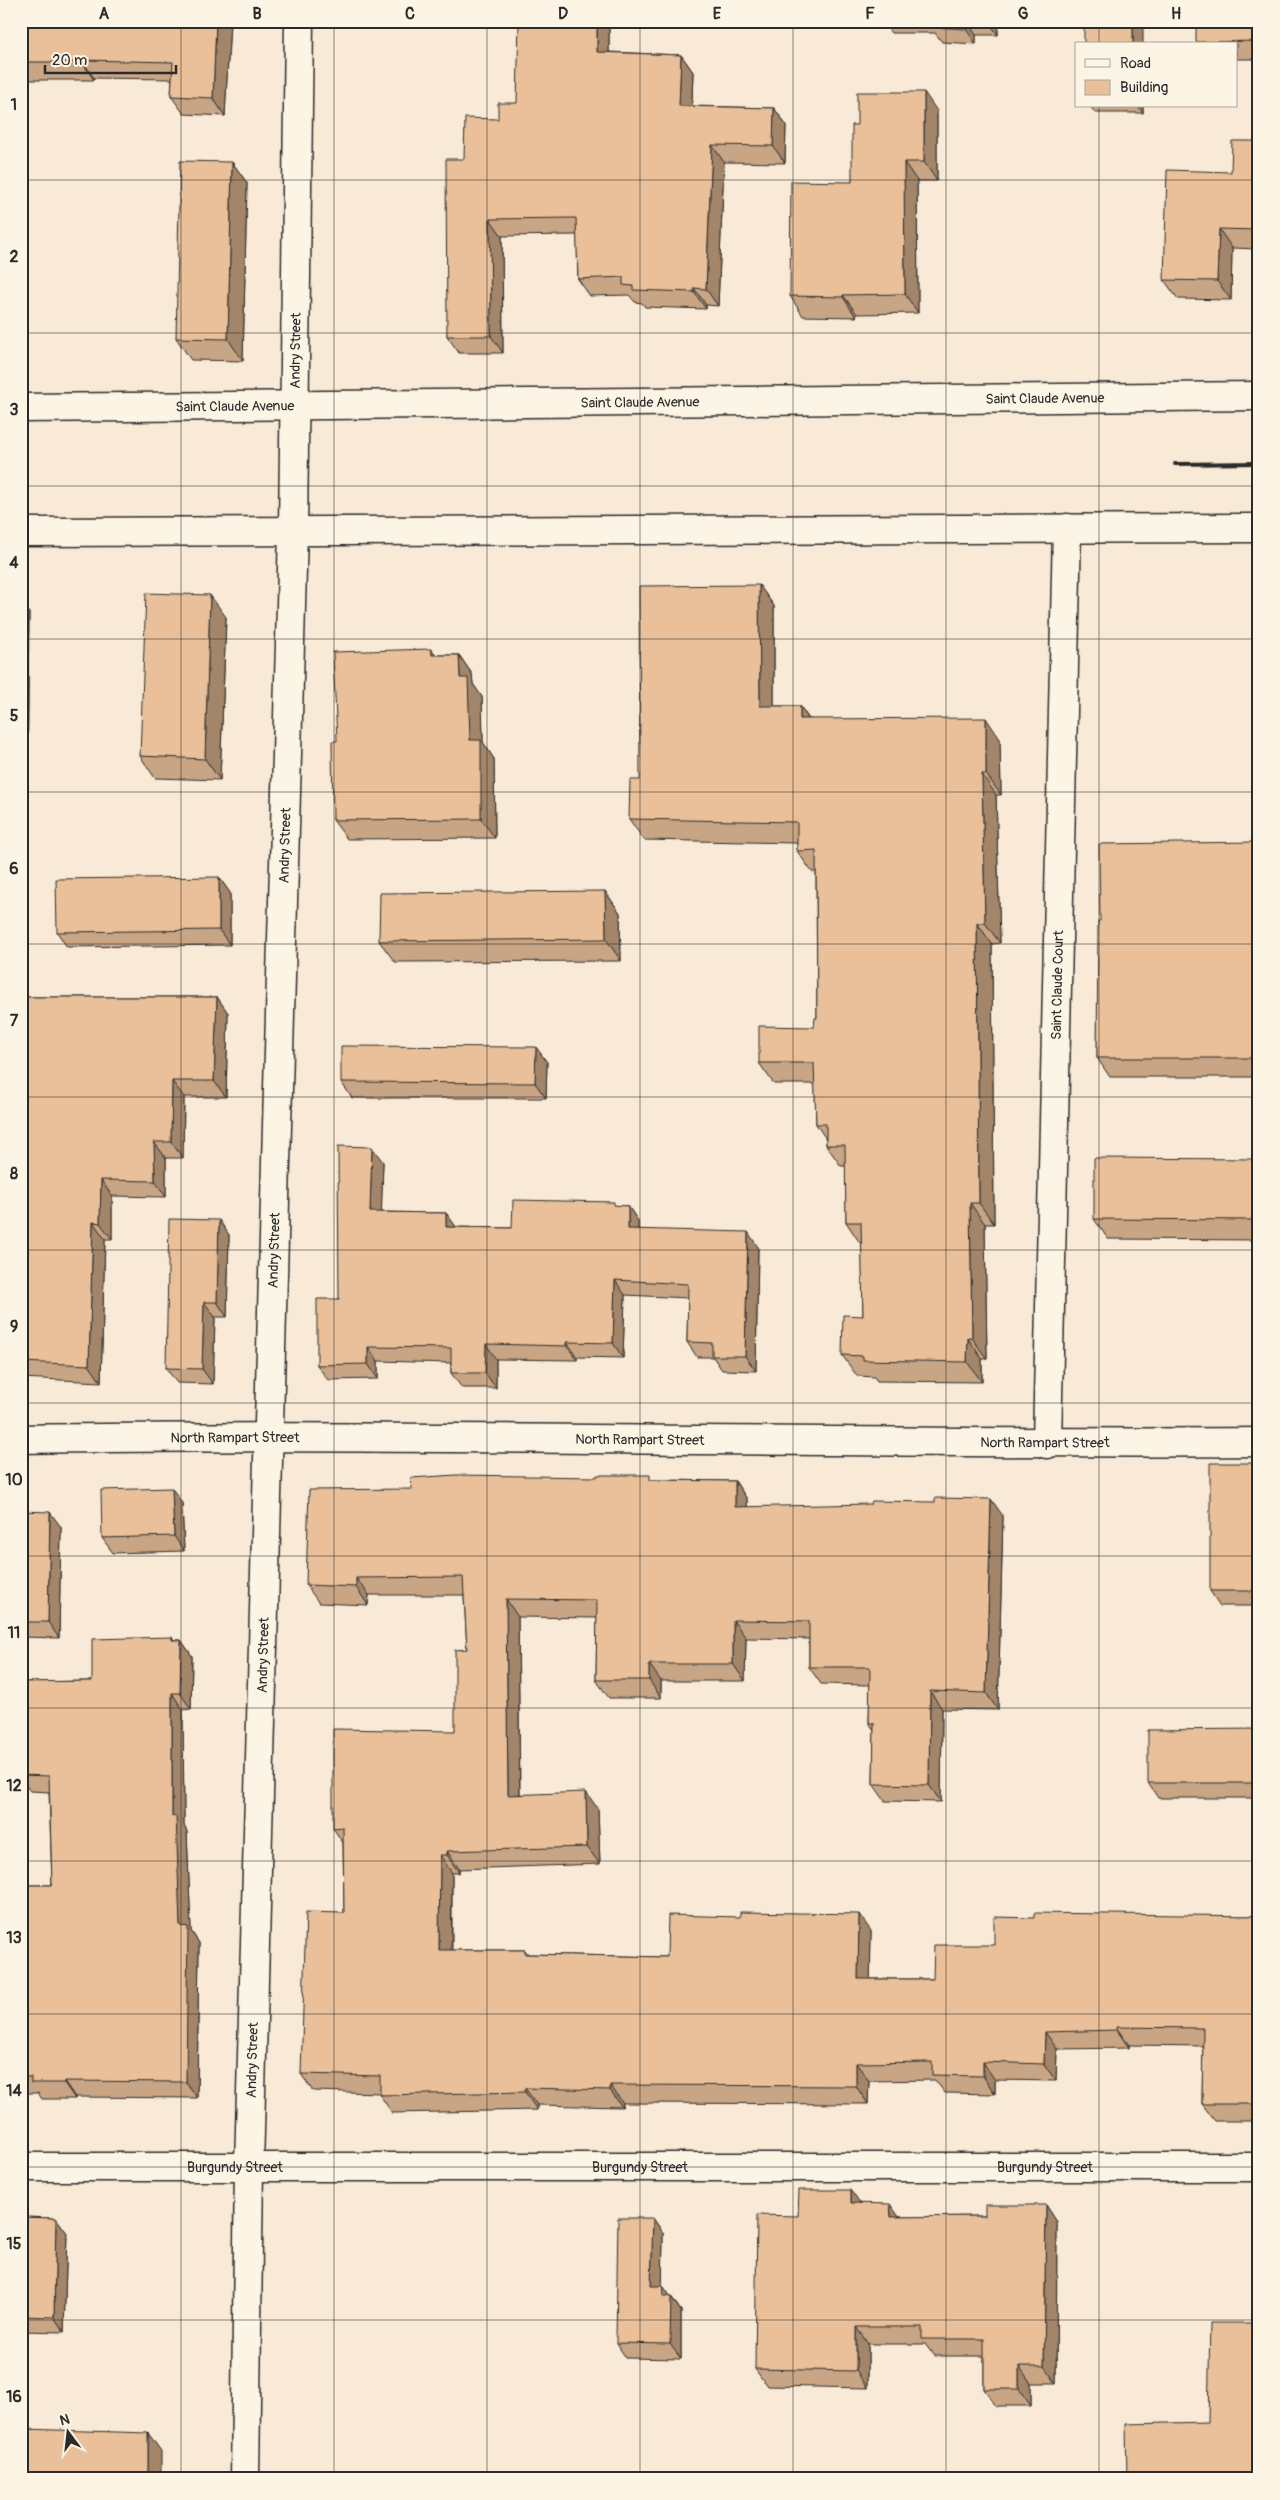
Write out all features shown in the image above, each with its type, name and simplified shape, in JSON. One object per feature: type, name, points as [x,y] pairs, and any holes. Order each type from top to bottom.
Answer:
[{"type":"street","name":"Andry Street","points":[[245,2479],[249,2167],[294,531],[299,21]]},
{"type":"street","name":"Saint Claude Avenue","points":[[21,408],[1259,396]]},
{"type":"street","name":"Saint Claude Court","points":[[1048,1444],[1067,528]]},
{"type":"street","points":[[21,532],[1259,528]]},
{"type":"street","name":"North Rampart Street","points":[[21,1438],[269,1436],[1048,1444],[1259,1442]]},
{"type":"street","name":"Burgundy Street","points":[[21,2167],[1259,2167]]},
{"type":"building","points":[[21,21],[216,21],[213,98],[171,96],[173,62],[82,60],[82,62],[21,62]]},
{"type":"building","points":[[519,21],[597,21],[597,52],[681,55],[679,106],[774,108],[773,146],[712,145],[706,289],[694,288],[694,292],[633,290],[633,286],[623,285],[623,277],[578,279],[576,218],[490,219],[491,336],[447,336],[446,159],[464,159],[465,118],[498,119],[498,103],[517,103]]},
{"type":"building","points":[[932,21],[966,21],[966,29],[931,27]]},
{"type":"building","points":[[1084,21],[1133,21],[1133,42],[1084,42]]},
{"type":"building","points":[[1196,21],[1259,21],[1259,41],[1196,42]]},
{"type":"building","points":[[857,92],[924,92],[924,162],[904,162],[905,294],[843,295],[843,297],[790,296],[791,181],[852,182],[852,125],[857,125]]},
{"type":"building","points":[[1232,141],[1259,141],[1259,230],[1219,229],[1217,281],[1164,280],[1167,170],[1231,172]]},
{"type":"building","points":[[180,161],[232,162],[228,339],[176,338]]},
{"type":"building","points":[[759,585],[760,706],[800,706],[800,719],[986,718],[986,774],[982,774],[985,923],[977,923],[979,1203],[970,1203],[972,1338],[968,1338],[967,1362],[863,1360],[863,1356],[842,1355],[843,1315],[863,1316],[861,1222],[846,1222],[845,1145],[826,1145],[826,1124],[816,1124],[814,1063],[759,1063],[759,1026],[814,1027],[815,1018],[817,1018],[816,850],[797,851],[797,822],[629,819],[630,780],[640,780],[639,586]]},
{"type":"building","points":[[146,593],[210,595],[205,759],[140,756]]},
{"type":"building","points":[[431,649],[432,655],[459,655],[460,678],[468,678],[470,740],[481,740],[481,819],[333,820],[332,741],[337,741],[333,652]]},
{"type":"building","points":[[1259,842],[1259,1058],[1097,1058],[1098,921],[1100,921],[1099,844]]},
{"type":"building","points":[[219,877],[219,930],[57,932],[56,879]]},
{"type":"building","points":[[605,891],[606,939],[379,941],[380,893]]},
{"type":"building","points":[[21,997],[217,997],[214,1081],[172,1081],[171,1142],[154,1142],[155,1181],[101,1180],[100,1223],[93,1222],[89,1365],[21,1362]]},
{"type":"building","points":[[341,1046],[536,1047],[535,1083],[341,1082]]},
{"type":"building","points":[[338,1146],[372,1147],[370,1212],[446,1213],[446,1227],[512,1228],[513,1200],[614,1202],[614,1205],[628,1206],[628,1229],[748,1232],[745,1356],[712,1356],[712,1343],[687,1342],[688,1284],[615,1280],[613,1343],[567,1342],[567,1346],[486,1344],[485,1373],[451,1373],[451,1348],[368,1347],[368,1364],[317,1365],[317,1299],[339,1299]]},
{"type":"building","points":[[1094,1158],[1259,1159],[1259,1220],[1094,1219]]},
{"type":"building","points":[[169,1219],[219,1220],[217,1302],[204,1302],[202,1369],[166,1368]]},
{"type":"building","points":[[1210,1463],[1259,1463],[1259,1591],[1210,1591]]},
{"type":"building","points":[[456,1475],[597,1477],[597,1475],[650,1475],[650,1480],[735,1481],[735,1507],[871,1504],[872,1501],[935,1502],[935,1498],[991,1499],[986,1693],[930,1691],[929,1785],[873,1784],[874,1723],[869,1723],[870,1667],[809,1667],[809,1621],[733,1620],[733,1664],[649,1664],[649,1680],[596,1680],[597,1600],[506,1599],[508,1795],[586,1792],[587,1847],[447,1851],[447,1855],[440,1855],[439,1950],[525,1950],[525,1954],[667,1957],[668,1915],[740,1917],[740,1912],[859,1914],[858,1979],[933,1979],[934,1945],[994,1945],[994,1917],[1034,1918],[1034,1913],[1259,1916],[1259,1969],[1256,1969],[1255,2104],[1202,2104],[1203,2028],[1116,2027],[1117,2030],[1045,2032],[1044,2064],[983,2062],[983,2076],[932,2075],[932,2062],[856,2063],[856,2086],[610,2085],[610,2090],[525,2088],[525,2092],[380,2095],[380,2076],[301,2074],[306,1912],[344,1913],[343,1827],[333,1828],[333,1729],[455,1731],[455,1650],[467,1649],[463,1577],[356,1578],[356,1587],[306,1585],[309,1490],[412,1489],[411,1478]]},
{"type":"building","points":[[172,1488],[174,1536],[102,1538],[101,1490]]},
{"type":"building","points":[[21,1511],[50,1512],[48,1622],[21,1622]]},
{"type":"building","points":[[172,1637],[172,1640],[181,1640],[180,1693],[172,1693],[172,1816],[176,1816],[180,1926],[188,1927],[186,2082],[64,2081],[64,2083],[31,2083],[31,2077],[21,2077],[21,1885],[52,1885],[49,1776],[21,1775],[21,1682],[92,1681],[92,1639]]},
{"type":"building","points":[[1259,1729],[1259,1783],[1148,1783],[1148,1730]]},
{"type":"building","points":[[799,2190],[851,2190],[851,2203],[890,2204],[891,2217],[985,2216],[985,2205],[1046,2205],[1044,2366],[1019,2366],[1019,2389],[984,2389],[984,2339],[922,2339],[922,2327],[856,2327],[856,2371],[755,2369],[757,2215],[798,2216]]},
{"type":"building","points":[[21,2217],[56,2218],[54,2317],[21,2316]]},
{"type":"building","points":[[618,2218],[653,2218],[651,2286],[663,2286],[663,2296],[671,2296],[670,2344],[616,2343]]},
{"type":"building","points":[[1210,2323],[1259,2323],[1259,2479],[1127,2479],[1126,2424],[1208,2422]]},
{"type":"building","points":[[24,2429],[148,2433],[148,2479],[23,2479]]},
{"type":"railway","points":[[1175,464],[1259,463]]}]
